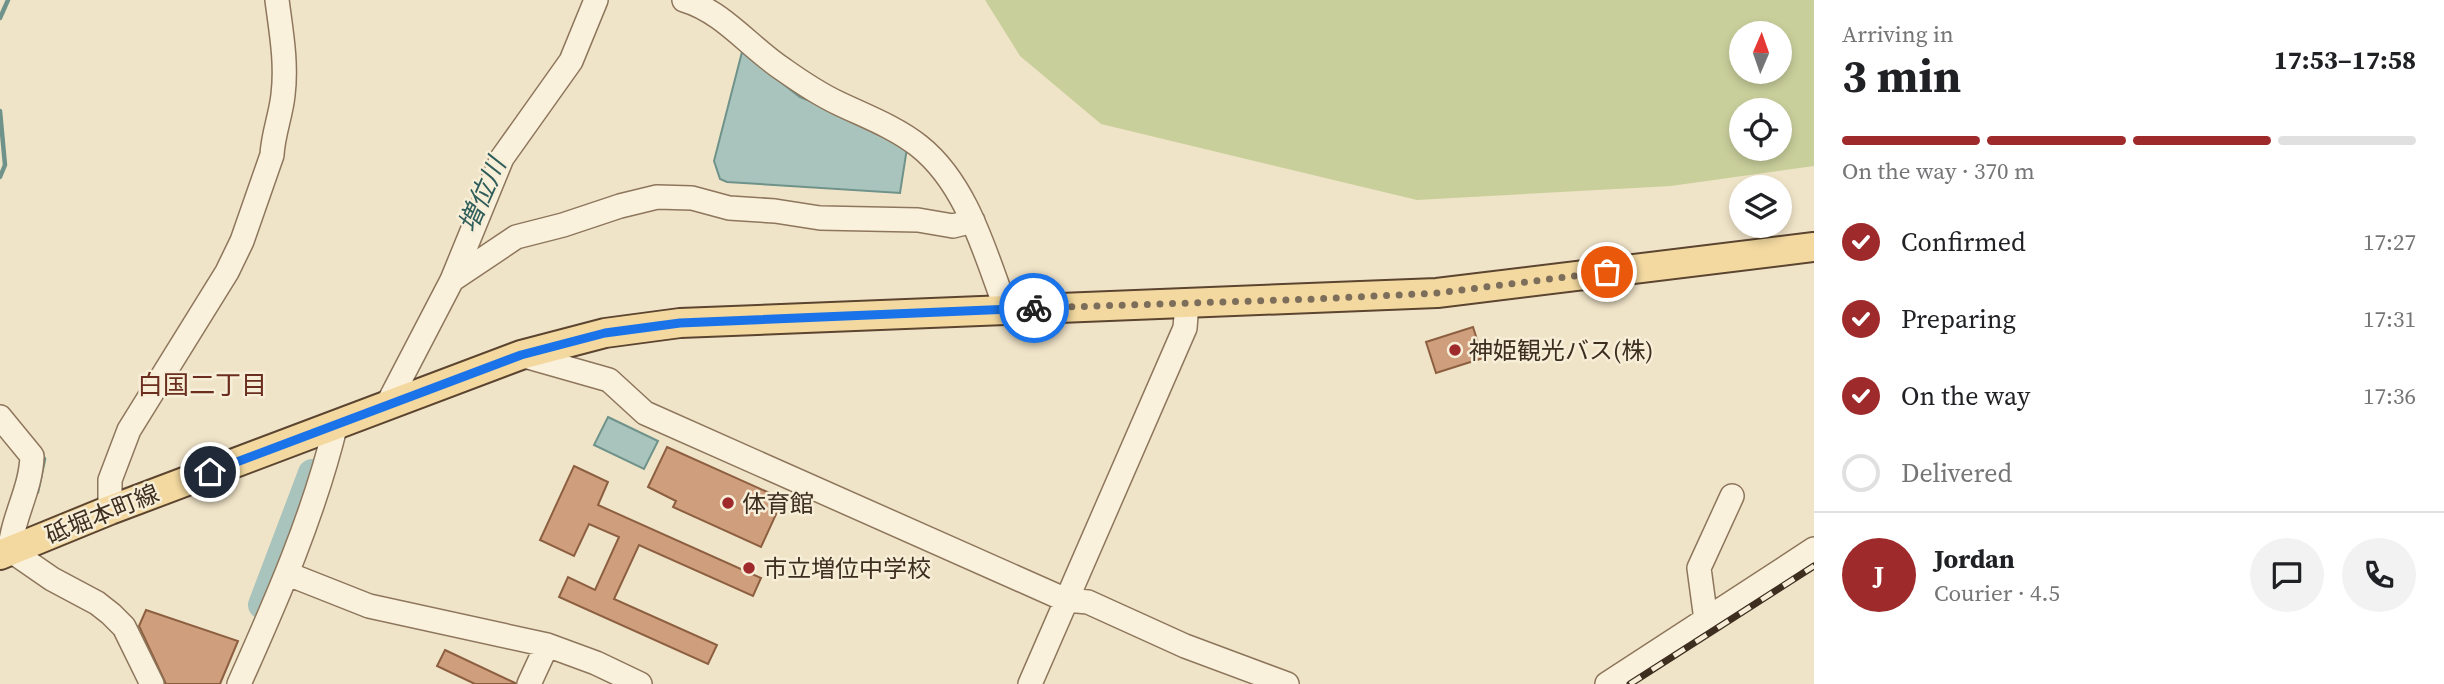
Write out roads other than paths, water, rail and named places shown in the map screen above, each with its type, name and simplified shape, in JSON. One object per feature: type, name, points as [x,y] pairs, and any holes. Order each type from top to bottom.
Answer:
[{"type":"main road","name":"砥堀本町線","points":[[5,553],[110,510],[521,355],[564,342],[641,326],[1437,293],[1814,247]]},
{"type":"street","points":[[110,510],[110,480],[130,430],[227,272],[242,241],[272,155],[283,95],[283,44],[277,0]]},
{"type":"street","points":[[387,405],[452,281],[502,158],[571,61],[596,0]]},
{"type":"street","points":[[684,0],[717,15],[779,67],[810,88],[894,130],[919,146],[943,172],[973,221],[1006,309]]},
{"type":"street","points":[[452,281],[516,237],[657,197],[692,198],[729,208],[820,218],[918,220],[953,226],[973,221]]},
{"type":"street","points":[[1030,684],[1185,328],[1187,303]]},
{"type":"street","points":[[521,355],[609,380],[645,412],[1066,600],[1088,602],[1185,646],[1287,684]]},
{"type":"street","points":[[0,417],[32,456],[28,488],[5,553],[97,603],[111,614],[124,627],[152,684]]},
{"type":"street","points":[[239,684],[288,574],[326,465],[336,424]]},
{"type":"street","points":[[1706,620],[1699,568],[1732,496]]},
{"type":"street","points":[[1607,684],[1814,549]]},
{"type":"street","points":[[288,574],[369,606],[547,645],[596,663],[640,684]]},
{"type":"street","points":[[529,684],[547,645]]},
{"type":"water","points":[[742,52],[800,97],[836,111],[907,148],[900,193],[727,182],[720,179],[714,161]]},
{"type":"water","points":[[608,417],[658,441],[644,469],[594,445]]},
{"type":"waterway","points":[[0,18],[8,0]]},
{"type":"waterway","points":[[0,111],[5,165],[0,177]]},
{"type":"waterway","points":[[37,492],[44,459],[41,454]]},
{"type":"waterway","points":[[262,605],[312,473]]},
{"type":"railway","points":[[1630,684],[1814,566]]},
{"type":"place","name":"神姫観光バス(株)","points":[[1455,350]]},
{"type":"place","name":"体育館","points":[[728,503]]},
{"type":"place","name":"市立増位中学校","points":[[749,568]]},
{"type":"district","name":"白国二丁目","points":[[202,385]]},
{"type":"water label","name":"増位川","points":[[482,195]]}]
